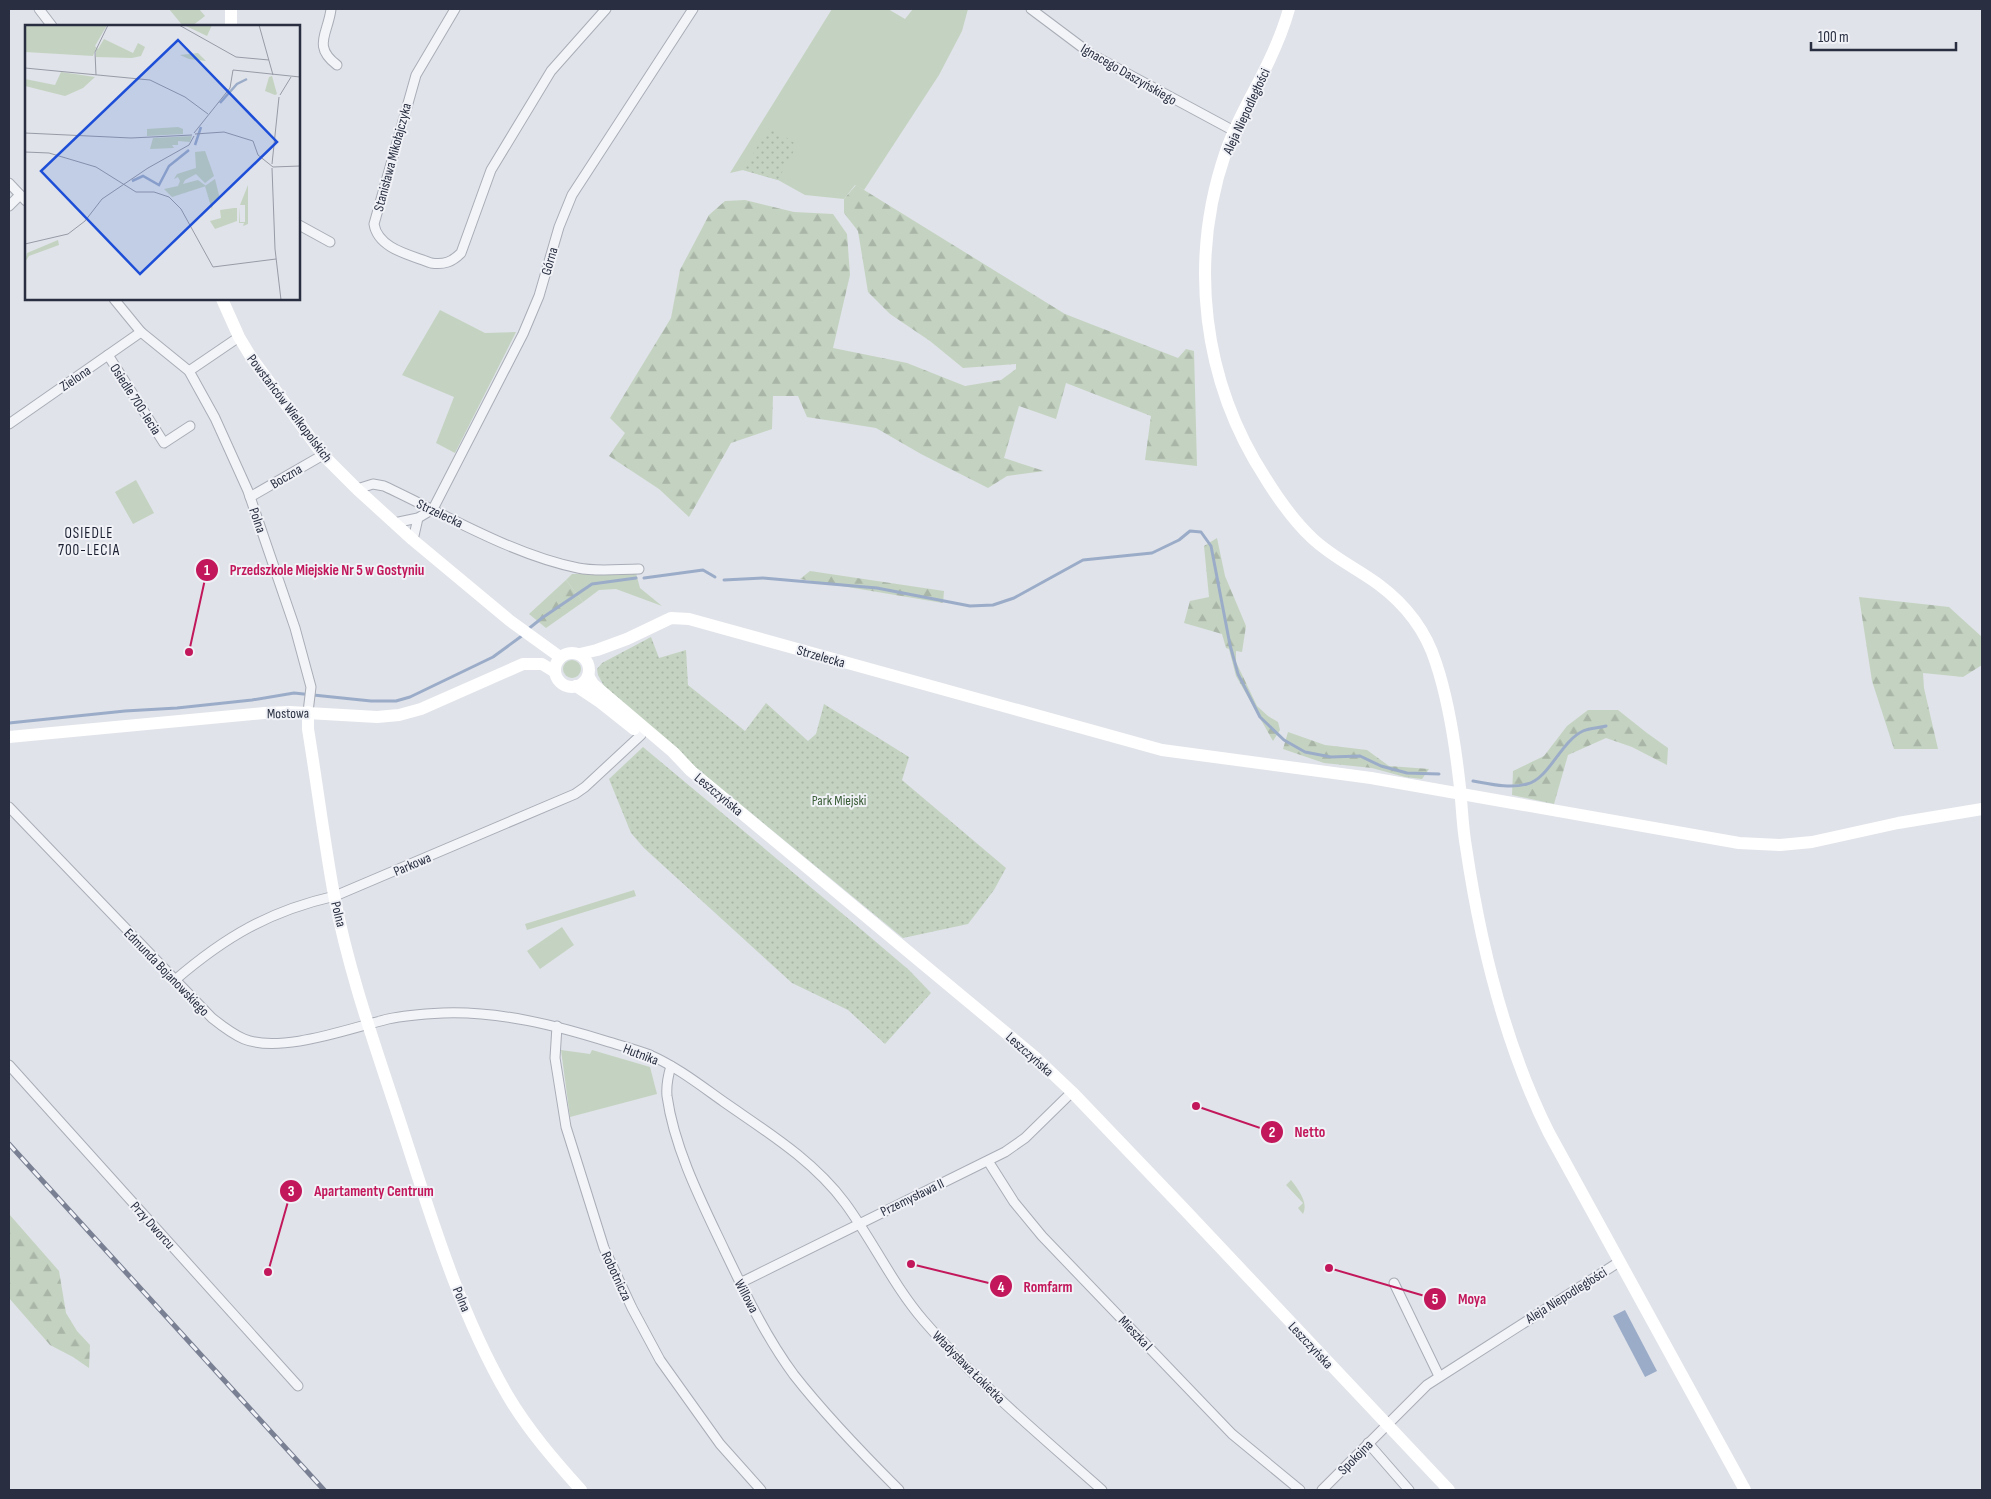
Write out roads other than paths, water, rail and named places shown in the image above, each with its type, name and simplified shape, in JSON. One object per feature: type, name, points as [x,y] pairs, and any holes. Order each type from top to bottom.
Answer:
[{"type":"street","points":[[39,9],[51,25]]},
{"type":"street","points":[[231,9],[232,25]]},
{"type":"street","points":[[331,9],[322,49],[337,65]]},
{"type":"street","name":"Stanisława Mikołajczyka","points":[[455,9],[416,75],[374,224],[375,232],[384,243],[431,263],[439,264],[454,260],[461,253],[491,170],[551,71],[606,9]]},
{"type":"street","name":"Górna","points":[[433,509],[523,334],[539,296],[559,227],[572,195],[693,9]]},
{"type":"street","name":"Ignacego Daszyńskiego","points":[[1031,9],[1091,54],[1234,130]]},
{"type":"street","name":"Aleja Niepodległości","points":[[1289,9],[1272,55],[1234,130],[1214,191],[1206,244],[1205,296],[1212,351],[1226,401],[1250,452],[1287,509],[1319,544],[1392,595],[1404,607],[1432,650],[1457,763],[1465,844],[1478,921],[1496,991],[1529,1090],[1542,1121],[1619,1262],[1439,1376],[1422,1390],[1388,1425]]},
{"type":"street","points":[[9,183],[23,198],[9,206]]},
{"type":"street","points":[[300,226],[330,242]]},
{"type":"street","name":"Polna","points":[[115,300],[141,332],[189,371],[215,418],[250,497],[295,628],[311,687],[308,729],[335,896],[368,1025],[424,1198],[470,1321],[509,1397],[536,1437],[581,1490]]},
{"type":"street","name":"Powstańców Wielkopolskich","points":[[222,300],[239,337],[269,383],[323,455],[413,540],[508,620],[560,657]]},
{"type":"street","name":"Zielona","points":[[9,424],[141,332]]},
{"type":"street","points":[[189,371],[239,337]]},
{"type":"street","name":"Osiedle 700-lecia","points":[[108,355],[164,443],[190,426]]},
{"type":"street","name":"Boczna","points":[[250,497],[323,455]]},
{"type":"street","name":"Strzelecka","points":[[357,489],[373,484],[384,486],[502,542],[540,557],[579,568],[639,569]]},
{"type":"street","points":[[394,523],[418,518],[433,509]]},
{"type":"street","points":[[413,540],[418,518]]},
{"type":"street","name":"Strzelecka","points":[[580,654],[627,639],[671,618],[689,619],[1162,750],[1372,778],[1716,840],[1759,844],[1796,844],[1898,823],[1982,809]]},
{"type":"street","points":[[523,664],[533,654],[535,649],[533,638]]},
{"type":"street","name":"Strzelecka","points":[[588,672],[600,657],[627,639]]},
{"type":"street","points":[[567,653],[580,654],[586,660],[588,672],[581,684],[576,686],[565,685],[560,682],[555,672],[555,666],[560,657],[567,653]]},
{"type":"street","points":[[523,664],[542,664],[555,672]]},
{"type":"street","name":"Mostowa","points":[[9,737],[309,709],[377,717],[398,715],[421,709],[523,664]]},
{"type":"street","name":"Leszczyńska","points":[[588,672],[593,684],[673,752],[691,771]]},
{"type":"street","name":"Leszczyńska","points":[[576,686],[691,771],[991,1019],[1072,1092],[1449,1490]]},
{"type":"street","name":"Parkowa","points":[[175,980],[202,956],[252,925],[294,906],[335,896],[568,798],[585,788],[641,735]]},
{"type":"street","name":"Edmunda Bojanowskiego","points":[[9,807],[212,1018],[228,1031],[246,1040],[279,1043],[368,1025]]},
{"type":"street","name":"Hutnika","points":[[368,1025],[417,1015],[445,1013],[508,1017],[557,1026],[648,1054],[671,1066],[749,1119],[805,1161],[828,1182],[858,1224]]},
{"type":"street","name":"Robotnicza","points":[[557,1026],[555,1058],[566,1127],[604,1248],[660,1360],[720,1444],[761,1490]]},
{"type":"street","name":"Przy Dworcu","points":[[9,1065],[298,1386]]},
{"type":"street","name":"Willowa","points":[[671,1066],[667,1082],[667,1095],[676,1134],[702,1203],[740,1283],[773,1342],[793,1373],[866,1458],[899,1490]]},
{"type":"street","name":"Przemysława II","points":[[740,1283],[988,1161],[1025,1138],[1072,1092]]},
{"type":"street","name":"Mieszka I","points":[[988,1161],[1014,1202],[1042,1236],[1232,1434],[1300,1490]]},
{"type":"street","name":"Władysława Łokietka","points":[[858,1224],[896,1284],[922,1319],[953,1354],[1102,1490]]},
{"type":"street","points":[[1619,1262],[1745,1490]]},
{"type":"street","points":[[1394,1283],[1439,1376]]},
{"type":"street","name":"Spokojna","points":[[1322,1490],[1388,1425]]},
{"type":"street","points":[[1368,1443],[1410,1490]]},
{"type":"water","points":[[1625,1310],[1657,1371],[1645,1377],[1613,1316]]},
{"type":"waterway","points":[[724,580],[763,578],[877,588],[970,606],[993,605],[1014,598],[1083,560],[1152,553],[1179,540],[1190,531],[1201,532],[1211,546],[1230,645],[1238,674],[1260,717],[1284,740],[1305,752],[1331,757],[1360,756],[1381,766],[1407,773],[1439,774]]},
{"type":"waterway","points":[[644,578],[703,570],[715,577]]},
{"type":"waterway","points":[[527,630],[592,584],[636,578]]},
{"type":"waterway","points":[[9,723],[125,711],[177,708],[252,700],[294,693],[371,701],[396,701],[410,697],[493,657],[523,635]]},
{"type":"waterway","points":[[1473,781],[1507,786],[1527,784],[1535,781],[1549,768],[1575,736],[1586,730],[1606,726]]},
{"type":"railway","points":[[9,1144],[324,1490]]},
{"type":"place","name":"Przedszkole Miejskie Nr 5 w Gostyniu","points":[[189,652]]},
{"type":"place","name":"Netto","points":[[1196,1106]]},
{"type":"place","name":"Romfarm","points":[[911,1264]]},
{"type":"place","name":"Moya","points":[[1329,1268]]},
{"type":"place","name":"Apartamenty Centrum","points":[[268,1272]]},
{"type":"district","name":"OSIEDLE 700-LECIA","points":[[89,542]]},
{"type":"park label","name":"Park Miejski","points":[[839,800]]}]
